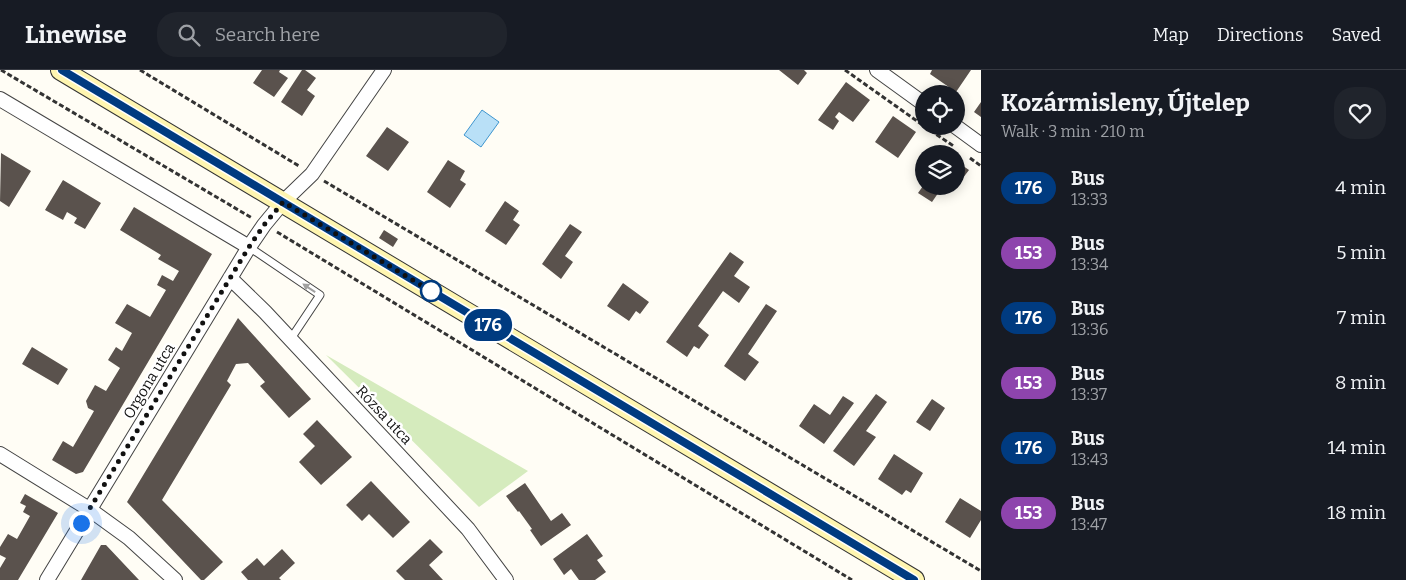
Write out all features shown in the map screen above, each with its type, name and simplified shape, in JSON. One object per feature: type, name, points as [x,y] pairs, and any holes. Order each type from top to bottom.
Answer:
[{"type":"main road","points":[[62,70],[914,580]]},
{"type":"street","name":"Orgona utca","points":[[47,580],[249,247],[283,202],[312,174],[384,70]]},
{"type":"street","points":[[877,70],[915,97]]},
{"type":"street","points":[[0,99],[249,247]]},
{"type":"street","points":[[965,133],[981,145]]},
{"type":"street","name":"Rózsa utca","points":[[230,278],[468,529],[506,580]]},
{"type":"street","points":[[0,454],[89,509],[129,538],[175,580]]},
{"type":"lane","points":[[249,247],[320,295],[290,340]]},
{"type":"path","points":[[2,70],[264,225],[852,580]]},
{"type":"path","points":[[140,70],[981,571]]},
{"type":"path","points":[[845,70],[915,120]]},
{"type":"green space","points":[[326,355],[528,471],[479,507]]},
{"type":"water","points":[[482,110],[499,122],[481,147],[464,135]]},
{"type":"building","points":[[262,70],[280,70],[279,72],[288,78],[274,97],[253,83]]},
{"type":"building","points":[[302,70],[316,78],[307,90],[315,96],[302,116],[281,102]]},
{"type":"building","points":[[779,70],[804,70],[807,73],[798,85]]},
{"type":"building","points":[[932,70],[971,70],[961,85],[946,85],[930,74]]},
{"type":"building","points":[[846,82],[870,100],[853,122],[839,112],[835,117],[839,121],[833,130],[818,120]]},
{"type":"building","points":[[981,102],[981,117],[974,112]]},
{"type":"building","points":[[893,116],[915,131],[898,158],[875,142]]},
{"type":"building","points":[[387,127],[409,142],[388,171],[366,156]]},
{"type":"building","points":[[1,153],[31,171],[9,207],[0,201]]},
{"type":"building","points":[[448,160],[465,171],[460,180],[466,184],[450,208],[427,192]]},
{"type":"building","points":[[965,167],[969,170],[965,175]]},
{"type":"building","points":[[63,180],[101,203],[85,229],[74,223],[77,218],[67,212],[63,220],[45,210]]},
{"type":"building","points":[[921,195],[937,195],[932,202]]},
{"type":"building","points":[[505,201],[519,211],[513,220],[520,225],[506,245],[485,231]]},
{"type":"building","points":[[134,207],[212,254],[83,472],[76,474],[52,460],[63,441],[73,447],[94,411],[88,408],[86,401],[95,385],[106,391],[120,368],[108,360],[116,347],[122,351],[132,333],[115,323],[127,304],[150,317],[166,290],[157,285],[162,275],[173,281],[179,271],[158,259],[161,255],[120,230]]},
{"type":"building","points":[[570,224],[582,232],[565,256],[573,262],[561,279],[542,264]]},
{"type":"building","points":[[384,230],[398,239],[393,247],[379,238]]},
{"type":"building","points":[[730,252],[744,262],[734,276],[750,287],[739,303],[723,291],[698,326],[709,335],[699,349],[694,346],[687,357],[666,342]]},
{"type":"building","points":[[623,283],[649,302],[640,314],[636,311],[629,321],[607,306]]},
{"type":"building","points":[[766,304],[777,311],[748,354],[759,362],[745,381],[724,366]]},
{"type":"building","points":[[238,318],[311,399],[289,418],[260,386],[265,382],[248,363],[236,364],[227,381],[231,385],[162,500],[223,562],[204,580],[201,580],[127,502]]},
{"type":"building","points":[[32,347],[68,369],[58,385],[22,364]]},
{"type":"building","points":[[876,394],[887,402],[866,431],[876,437],[854,466],[833,451]]},
{"type":"building","points":[[843,396],[854,403],[824,444],[799,426],[814,404],[830,415]]},
{"type":"building","points":[[932,399],[945,408],[930,431],[916,422]]},
{"type":"building","points":[[317,420],[352,457],[321,485],[299,462],[315,446],[303,434]]},
{"type":"building","points":[[894,454],[923,473],[911,493],[906,490],[902,495],[878,479]]},
{"type":"building","points":[[371,481],[410,522],[393,538],[369,514],[362,521],[346,505]]},
{"type":"building","points":[[525,483],[551,521],[562,513],[571,525],[541,546],[530,530],[532,529],[506,496]]},
{"type":"building","points":[[25,494],[58,513],[18,580],[0,580],[0,568],[6,558],[0,555],[0,547],[8,534],[17,539],[30,516],[23,512],[26,506],[20,503]]},
{"type":"building","points":[[960,498],[981,511],[981,520],[970,538],[945,522]]},
{"type":"building","points":[[587,534],[603,556],[597,560],[606,572],[595,580],[579,580],[571,569],[564,575],[553,559]]},
{"type":"building","points":[[430,539],[443,552],[429,565],[443,580],[405,580],[396,571]]},
{"type":"building","points":[[101,545],[106,545],[139,580],[81,580]]},
{"type":"building","points":[[282,549],[295,563],[279,578],[281,580],[248,580],[241,572],[257,558],[264,566]]},
{"type":"bus line","name":"176","points":[[62,70],[914,580]]},
{"type":"route","points":[[81,523],[249,247],[283,202],[431,291]]}]
